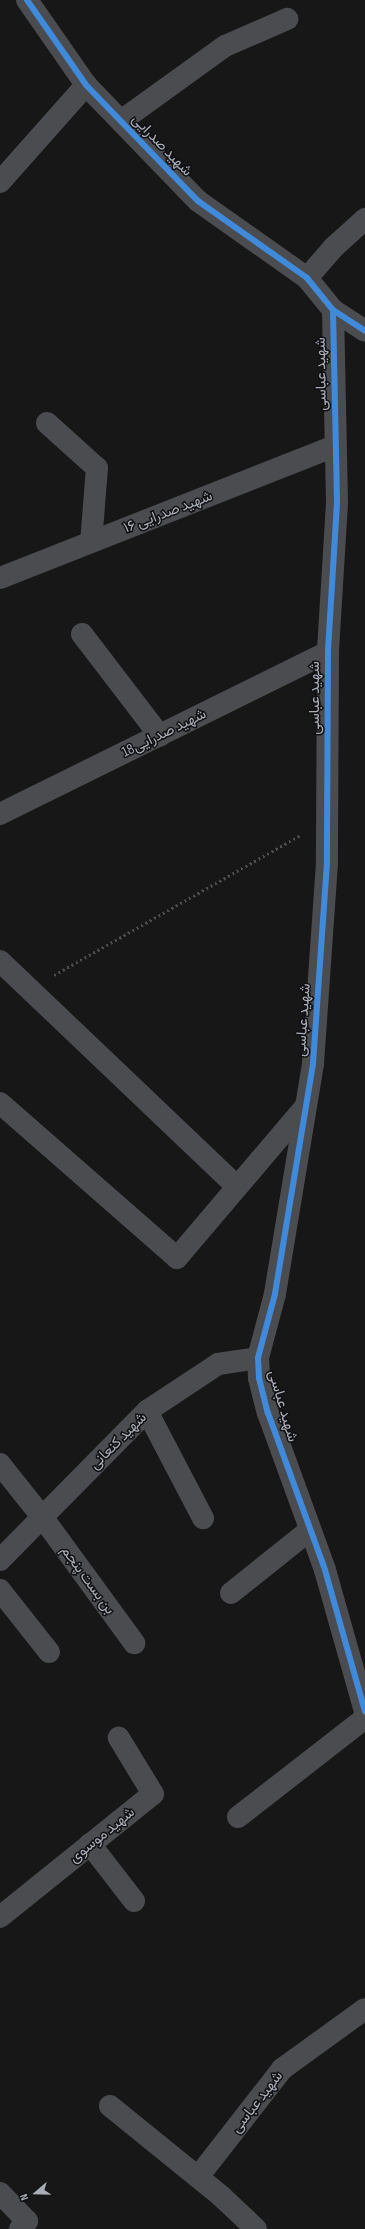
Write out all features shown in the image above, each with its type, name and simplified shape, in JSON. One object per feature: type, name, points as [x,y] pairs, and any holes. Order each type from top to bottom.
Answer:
[{"type":"street","name":"شهید صدرایی","points":[[28,0],[86,85],[198,201],[307,278],[333,310],[365,331]]},
{"type":"street","points":[[121,121],[225,46],[287,19]]},
{"type":"street","points":[[0,182],[86,85]]},
{"type":"street","points":[[307,278],[334,248],[365,219]]},
{"type":"street","name":"شهید عباسی","points":[[333,310],[337,503],[328,652],[327,863],[314,1056],[275,1294],[258,1358],[259,1378],[268,1413],[325,1570],[365,1711]]},
{"type":"street","points":[[47,423],[97,468],[91,542]]},
{"type":"street","name":"شهید صدرایی ۱۶","points":[[0,578],[335,446]]},
{"type":"street","points":[[82,634],[160,736]]},
{"type":"street","name":"شهید صدرایی18","points":[[0,814],[328,652]]},
{"type":"street","points":[[0,961],[237,1187]]},
{"type":"street","points":[[0,1103],[177,1258],[306,1106]]},
{"type":"street","name":"شهید کنعانی","points":[[0,1560],[147,1411],[218,1364],[258,1358]]},
{"type":"street","points":[[147,1411],[203,1518]]},
{"type":"street","name":"بن بست پنجم","points":[[0,1464],[43,1518],[134,1643]]},
{"type":"street","points":[[231,1593],[310,1530]]},
{"type":"street","points":[[0,1590],[49,1652]]},
{"type":"street","points":[[238,1817],[365,1718]]},
{"type":"street","name":"شهید موسوی","points":[[0,1917],[153,1794],[119,1738]]},
{"type":"street","points":[[90,1844],[134,1901]]},
{"type":"street","name":"شهید عباسی","points":[[198,2178],[282,2069],[365,2009]]},
{"type":"street","points":[[110,2106],[221,2196],[256,2229]]},
{"type":"street","points":[[0,2193],[27,2221],[20,2229]]},
{"type":"path","points":[[29,989],[328,820]]},
{"type":"cycle path","points":[[27,0],[86,85],[198,201],[307,278],[333,310],[365,331]]},
{"type":"cycle path","points":[[333,310],[337,503],[328,652],[327,863],[313,1064],[275,1294],[258,1358],[259,1378],[268,1413],[325,1570],[365,1711]]}]
